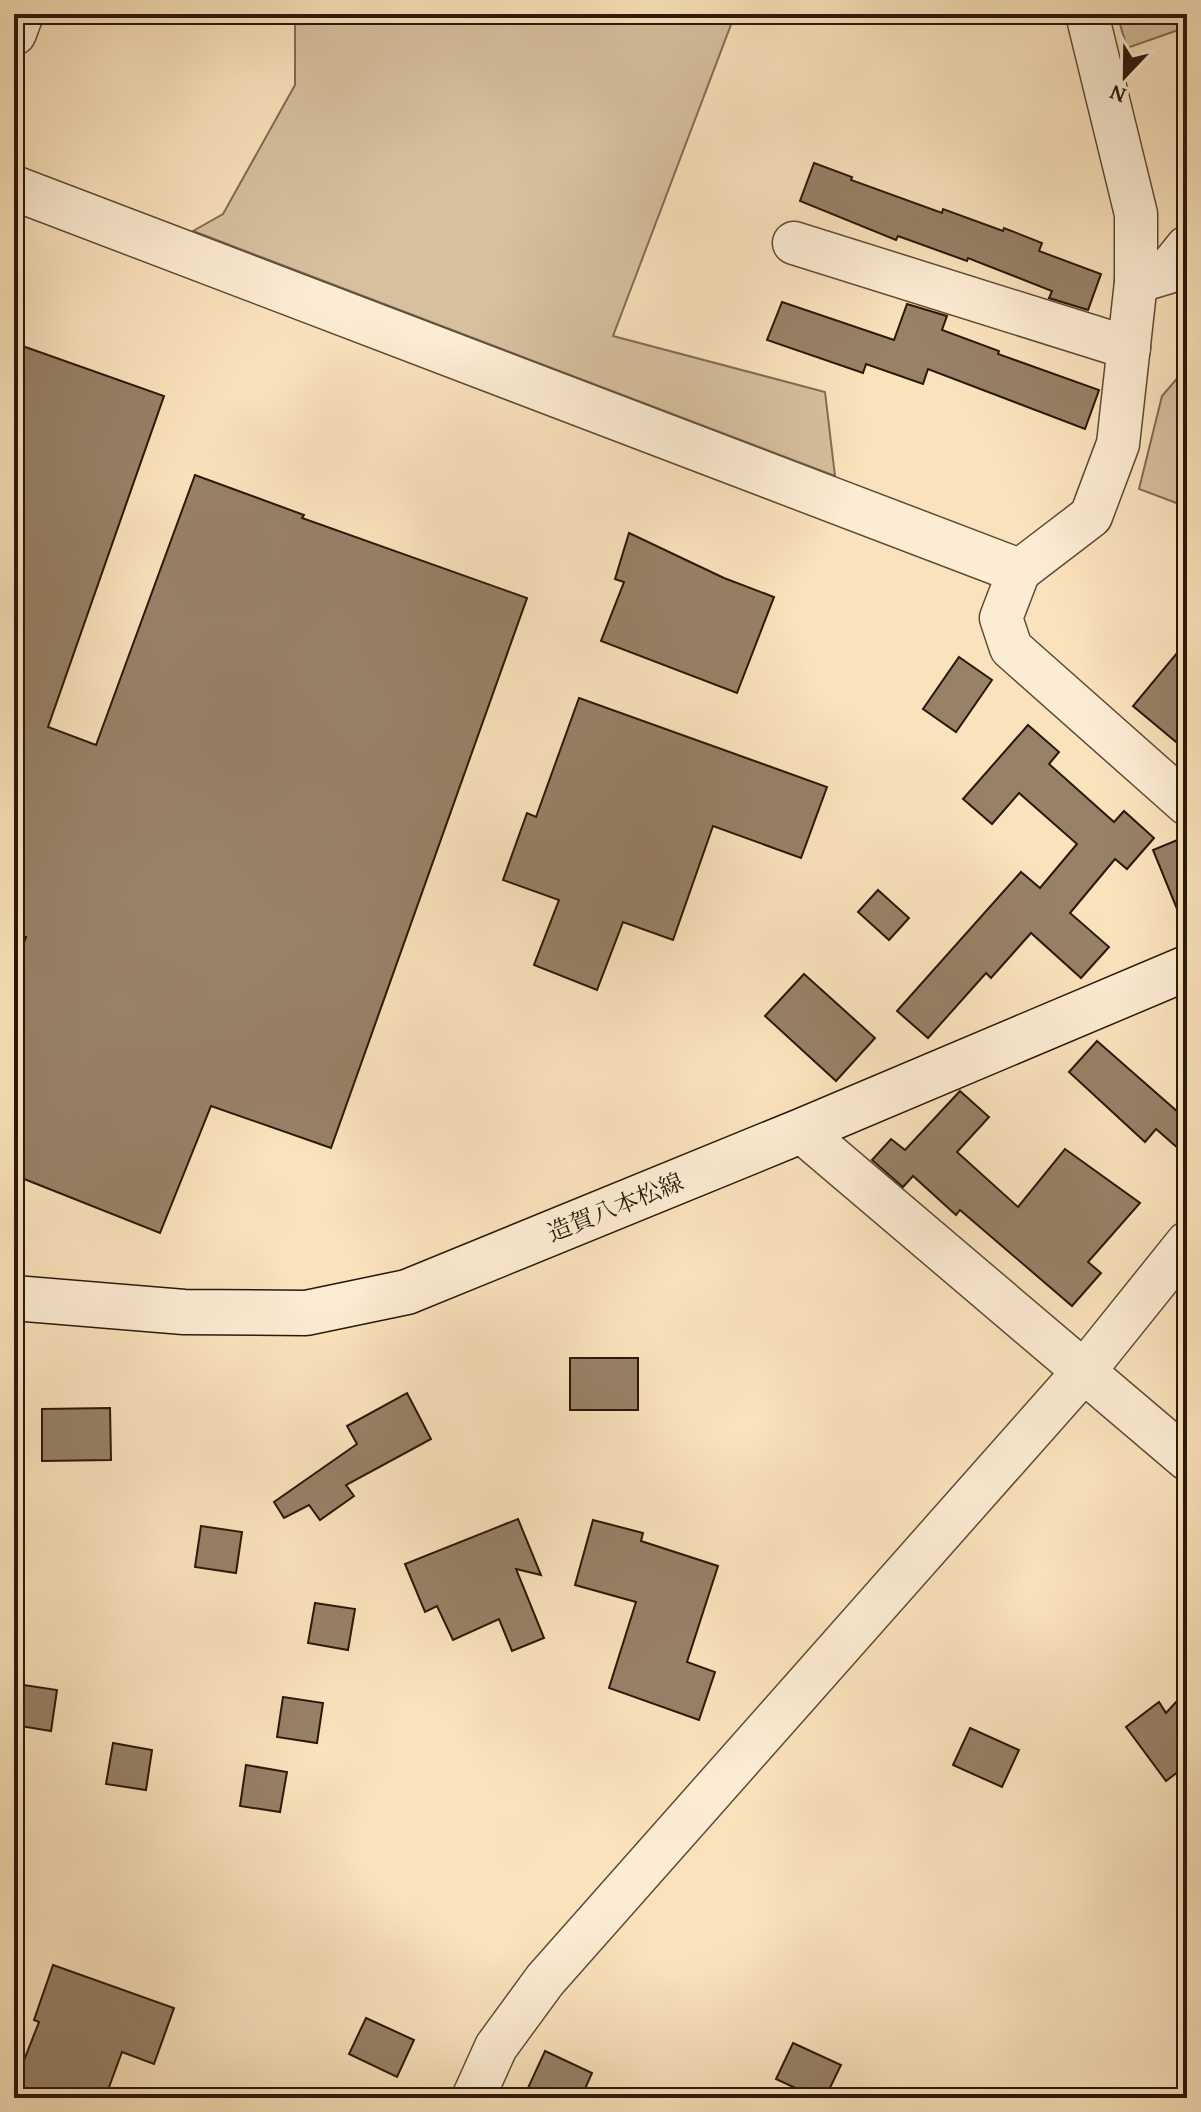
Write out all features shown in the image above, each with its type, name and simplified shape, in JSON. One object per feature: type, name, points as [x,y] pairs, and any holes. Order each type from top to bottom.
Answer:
[{"type":"main road","points":[[14,33],[21,14]]},
{"type":"main road","points":[[14,188],[1019,571]]},
{"type":"main road","name":"造賀八本松線","points":[[14,1298],[184,1312],[306,1313],[407,1292],[801,1131],[1187,968]]},
{"type":"street","points":[[1087,14],[1136,214],[1136,282],[1118,444],[1091,516],[1019,571],[1001,618],[1011,648],[1187,804]]},
{"type":"street","points":[[794,243],[1129,348]]},
{"type":"street","points":[[1136,282],[1166,273],[1187,247]]},
{"type":"street","points":[[801,1131],[1187,1459]]},
{"type":"street","points":[[473,2098],[496,2047],[545,1980],[1085,1370],[1187,1243]]},
{"type":"shaded area","points":[[295,14],[735,14],[613,336],[825,392],[835,476],[193,231],[223,214],[295,85]]},
{"type":"shaded area","points":[[1117,14],[1187,14],[1187,27],[1127,48]]},
{"type":"shaded area","points":[[1187,367],[1187,507],[1139,489],[1162,396]]},
{"type":"building","points":[[814,163],[942,213],[943,209],[1003,231],[1004,228],[1042,243],[1039,251],[1101,274],[1088,310],[1049,298],[1052,291],[968,258],[967,261],[898,236],[896,240],[800,201]]},
{"type":"building","points":[[782,302],[894,340],[907,304],[947,316],[942,330],[999,351],[998,354],[1099,390],[1085,429],[928,369],[923,384],[866,364],[863,373],[767,340]]},
{"type":"building","points":[[14,343],[164,396],[48,727],[96,745],[195,475],[304,515],[302,518],[527,598],[331,1148],[211,1106],[160,1233],[14,1175],[14,968],[26,937],[14,935]]},
{"type":"building","points":[[629,533],[724,578],[774,597],[737,693],[601,641],[624,582],[615,579]]},
{"type":"building","points":[[1187,641],[1187,751],[1133,706]]},
{"type":"building","points":[[959,657],[992,680],[956,732],[923,709]]},
{"type":"building","points":[[579,698],[827,787],[801,858],[713,826],[673,940],[623,922],[597,990],[534,965],[559,900],[503,880],[527,813],[536,817]]},
{"type":"building","points":[[1028,725],[1059,752],[1049,764],[1114,822],[1124,811],[1154,838],[1127,869],[1115,859],[1070,913],[1109,947],[1081,978],[1031,933],[991,978],[986,973],[928,1038],[897,1011],[1021,872],[1040,888],[1077,844],[1019,793],[992,824],[963,799]]},
{"type":"building","points":[[1187,836],[1187,931],[1186,931],[1153,850]]},
{"type":"building","points":[[878,890],[909,918],[889,940],[858,912]]},
{"type":"building","points":[[804,974],[875,1038],[836,1081],[765,1016]]},
{"type":"building","points":[[1097,1041],[1187,1120],[1187,1156],[1156,1129],[1145,1142],[1069,1072]]},
{"type":"building","points":[[960,1091],[989,1117],[957,1152],[1018,1207],[1065,1149],[1140,1203],[1088,1262],[1101,1273],[1072,1306],[960,1210],[956,1215],[913,1176],[903,1187],[872,1160],[891,1139],[905,1150]]},
{"type":"building","points":[[570,1358],[638,1358],[638,1410],[570,1410]]},
{"type":"building","points":[[407,1393],[431,1439],[346,1485],[354,1496],[320,1520],[309,1505],[284,1518],[274,1502],[357,1444],[347,1426]]},
{"type":"building","points":[[110,1408],[111,1460],[42,1461],[42,1409]]},
{"type":"building","points":[[518,1519],[541,1575],[516,1569],[544,1638],[512,1651],[499,1619],[453,1640],[437,1606],[425,1612],[405,1564]]},
{"type":"building","points":[[593,1520],[643,1533],[641,1541],[718,1566],[687,1662],[715,1672],[699,1720],[609,1688],[636,1602],[575,1585]]},
{"type":"building","points":[[201,1526],[242,1532],[236,1573],[195,1567]]},
{"type":"building","points":[[315,1603],[355,1609],[348,1650],[308,1643]]},
{"type":"building","points":[[17,1684],[57,1690],[51,1731],[14,1725]]},
{"type":"building","points":[[1187,1690],[1187,1765],[1166,1781],[1126,1727],[1159,1702],[1166,1713]]},
{"type":"building","points":[[283,1697],[323,1703],[317,1743],[277,1737]]},
{"type":"building","points":[[970,1728],[1019,1750],[1002,1787],[953,1765]]},
{"type":"building","points":[[113,1743],[152,1750],[146,1790],[106,1784]]},
{"type":"building","points":[[246,1765],[287,1772],[280,1812],[240,1806]]},
{"type":"building","points":[[53,1965],[174,2008],[154,2064],[122,2052],[105,2098],[14,2098],[14,2086],[39,2022],[34,2020]]},
{"type":"building","points":[[366,2018],[414,2040],[397,2077],[349,2054]]},
{"type":"building","points":[[793,2043],[841,2065],[825,2098],[817,2098],[776,2079]]},
{"type":"building","points":[[545,2051],[592,2073],[581,2098],[550,2098],[528,2088]]}]
